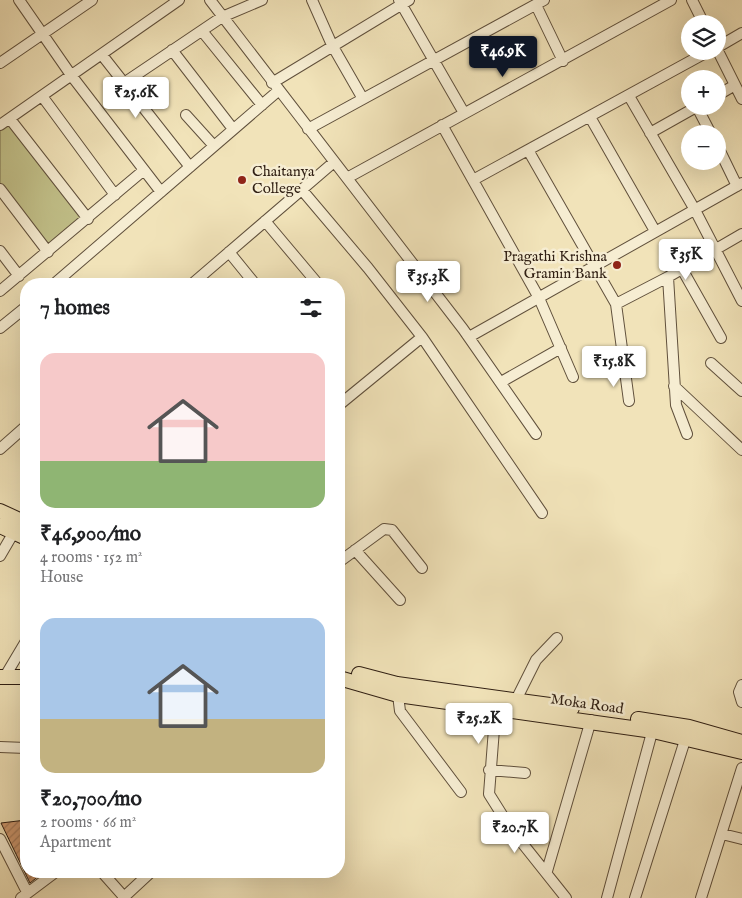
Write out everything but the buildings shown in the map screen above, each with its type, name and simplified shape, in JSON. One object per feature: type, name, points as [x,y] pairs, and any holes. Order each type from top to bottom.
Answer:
[{"type":"main road","points":[[0,511],[20,518]]},
{"type":"main road","points":[[0,526],[20,535]]},
{"type":"main road","name":"Moka Road","points":[[345,671],[397,684],[591,720],[689,727],[742,742]]},
{"type":"main road","points":[[2,677],[20,678]]},
{"type":"main road","name":"Moka Road","points":[[345,680],[398,695],[496,702],[516,700],[654,726],[742,752]]},
{"type":"street","points":[[19,0],[71,75],[161,192]]},
{"type":"street","points":[[0,62],[92,0]]},
{"type":"street","points":[[0,126],[179,0]]},
{"type":"street","points":[[210,0],[469,337],[536,434]]},
{"type":"street","points":[[124,83],[222,17],[262,0]]},
{"type":"street","points":[[312,0],[332,45],[363,99]]},
{"type":"street","points":[[347,178],[671,0]]},
{"type":"street","points":[[692,0],[700,15]]},
{"type":"street","points":[[61,278],[262,105],[275,87],[332,45],[403,1],[432,60],[464,113]]},
{"type":"street","points":[[308,129],[542,1],[563,60]]},
{"type":"street","points":[[202,31],[262,105]]},
{"type":"street","points":[[726,42],[742,32]]},
{"type":"street","points":[[172,50],[233,130]]},
{"type":"street","points":[[102,55],[190,167]]},
{"type":"street","points":[[473,180],[693,60]]},
{"type":"street","points":[[722,60],[742,99]]},
{"type":"street","points":[[726,90],[735,85]]},
{"type":"street","points":[[42,96],[115,196]]},
{"type":"street","points":[[629,96],[695,210],[742,301]]},
{"type":"street","points":[[186,115],[214,146]]},
{"type":"street","points":[[650,133],[681,115]]},
{"type":"street","points":[[590,117],[655,232]]},
{"type":"street","points":[[10,119],[88,219]]},
{"type":"street","points":[[442,125],[539,298],[573,377]]},
{"type":"street","points":[[528,150],[616,304],[629,401]]},
{"type":"street","points":[[469,337],[740,185],[726,161]]},
{"type":"street","points":[[201,278],[334,162]]},
{"type":"street","points":[[0,291],[144,170]]},
{"type":"street","points":[[0,190],[48,252]]},
{"type":"street","points":[[302,190],[368,268],[422,337],[542,513]]},
{"type":"street","points":[[265,221],[313,278]]},
{"type":"street","points":[[616,304],[668,277],[742,234]]},
{"type":"street","points":[[0,251],[19,276]]},
{"type":"street","points":[[229,252],[250,278]]},
{"type":"street","points":[[682,269],[721,338]]},
{"type":"street","points":[[668,277],[674,386],[678,416],[686,434]]},
{"type":"street","points":[[2,322],[20,310]]},
{"type":"street","points":[[345,400],[422,337]]},
{"type":"street","points":[[501,382],[561,348]]},
{"type":"street","points":[[711,362],[742,391]]},
{"type":"street","points":[[674,386],[742,450]]},
{"type":"street","points":[[0,449],[20,431]]},
{"type":"street","points":[[345,557],[384,529],[392,530],[422,568]]},
{"type":"street","points":[[0,556],[20,535]]},
{"type":"street","points":[[355,550],[400,600]]},
{"type":"street","points":[[516,700],[536,660],[557,638]]},
{"type":"street","points":[[2,677],[20,650]]},
{"type":"street","points":[[742,685],[740,692],[742,702]]},
{"type":"street","points":[[398,695],[400,711],[461,792]]},
{"type":"street","points":[[496,702],[489,770],[489,794],[493,804],[547,871],[566,898]]},
{"type":"street","points":[[547,871],[591,720]]},
{"type":"street","points":[[607,898],[654,726]]},
{"type":"street","points":[[635,898],[686,737]]},
{"type":"street","points":[[0,747],[20,748]]},
{"type":"street","points":[[701,898],[742,768]]},
{"type":"street","points":[[489,770],[525,773]]},
{"type":"street","points":[[722,834],[742,839]]},
{"type":"street","points":[[0,839],[24,895],[47,878]]},
{"type":"street","points":[[107,878],[124,898],[145,878]]},
{"type":"shaded area","points":[[8,120],[85,219],[48,249],[0,188],[0,126]]},
{"type":"place","name":"Chaitanya College","points":[[242,180]]},
{"type":"place","name":"Pragathi Krishna Gramin Bank","points":[[617,265]]}]
